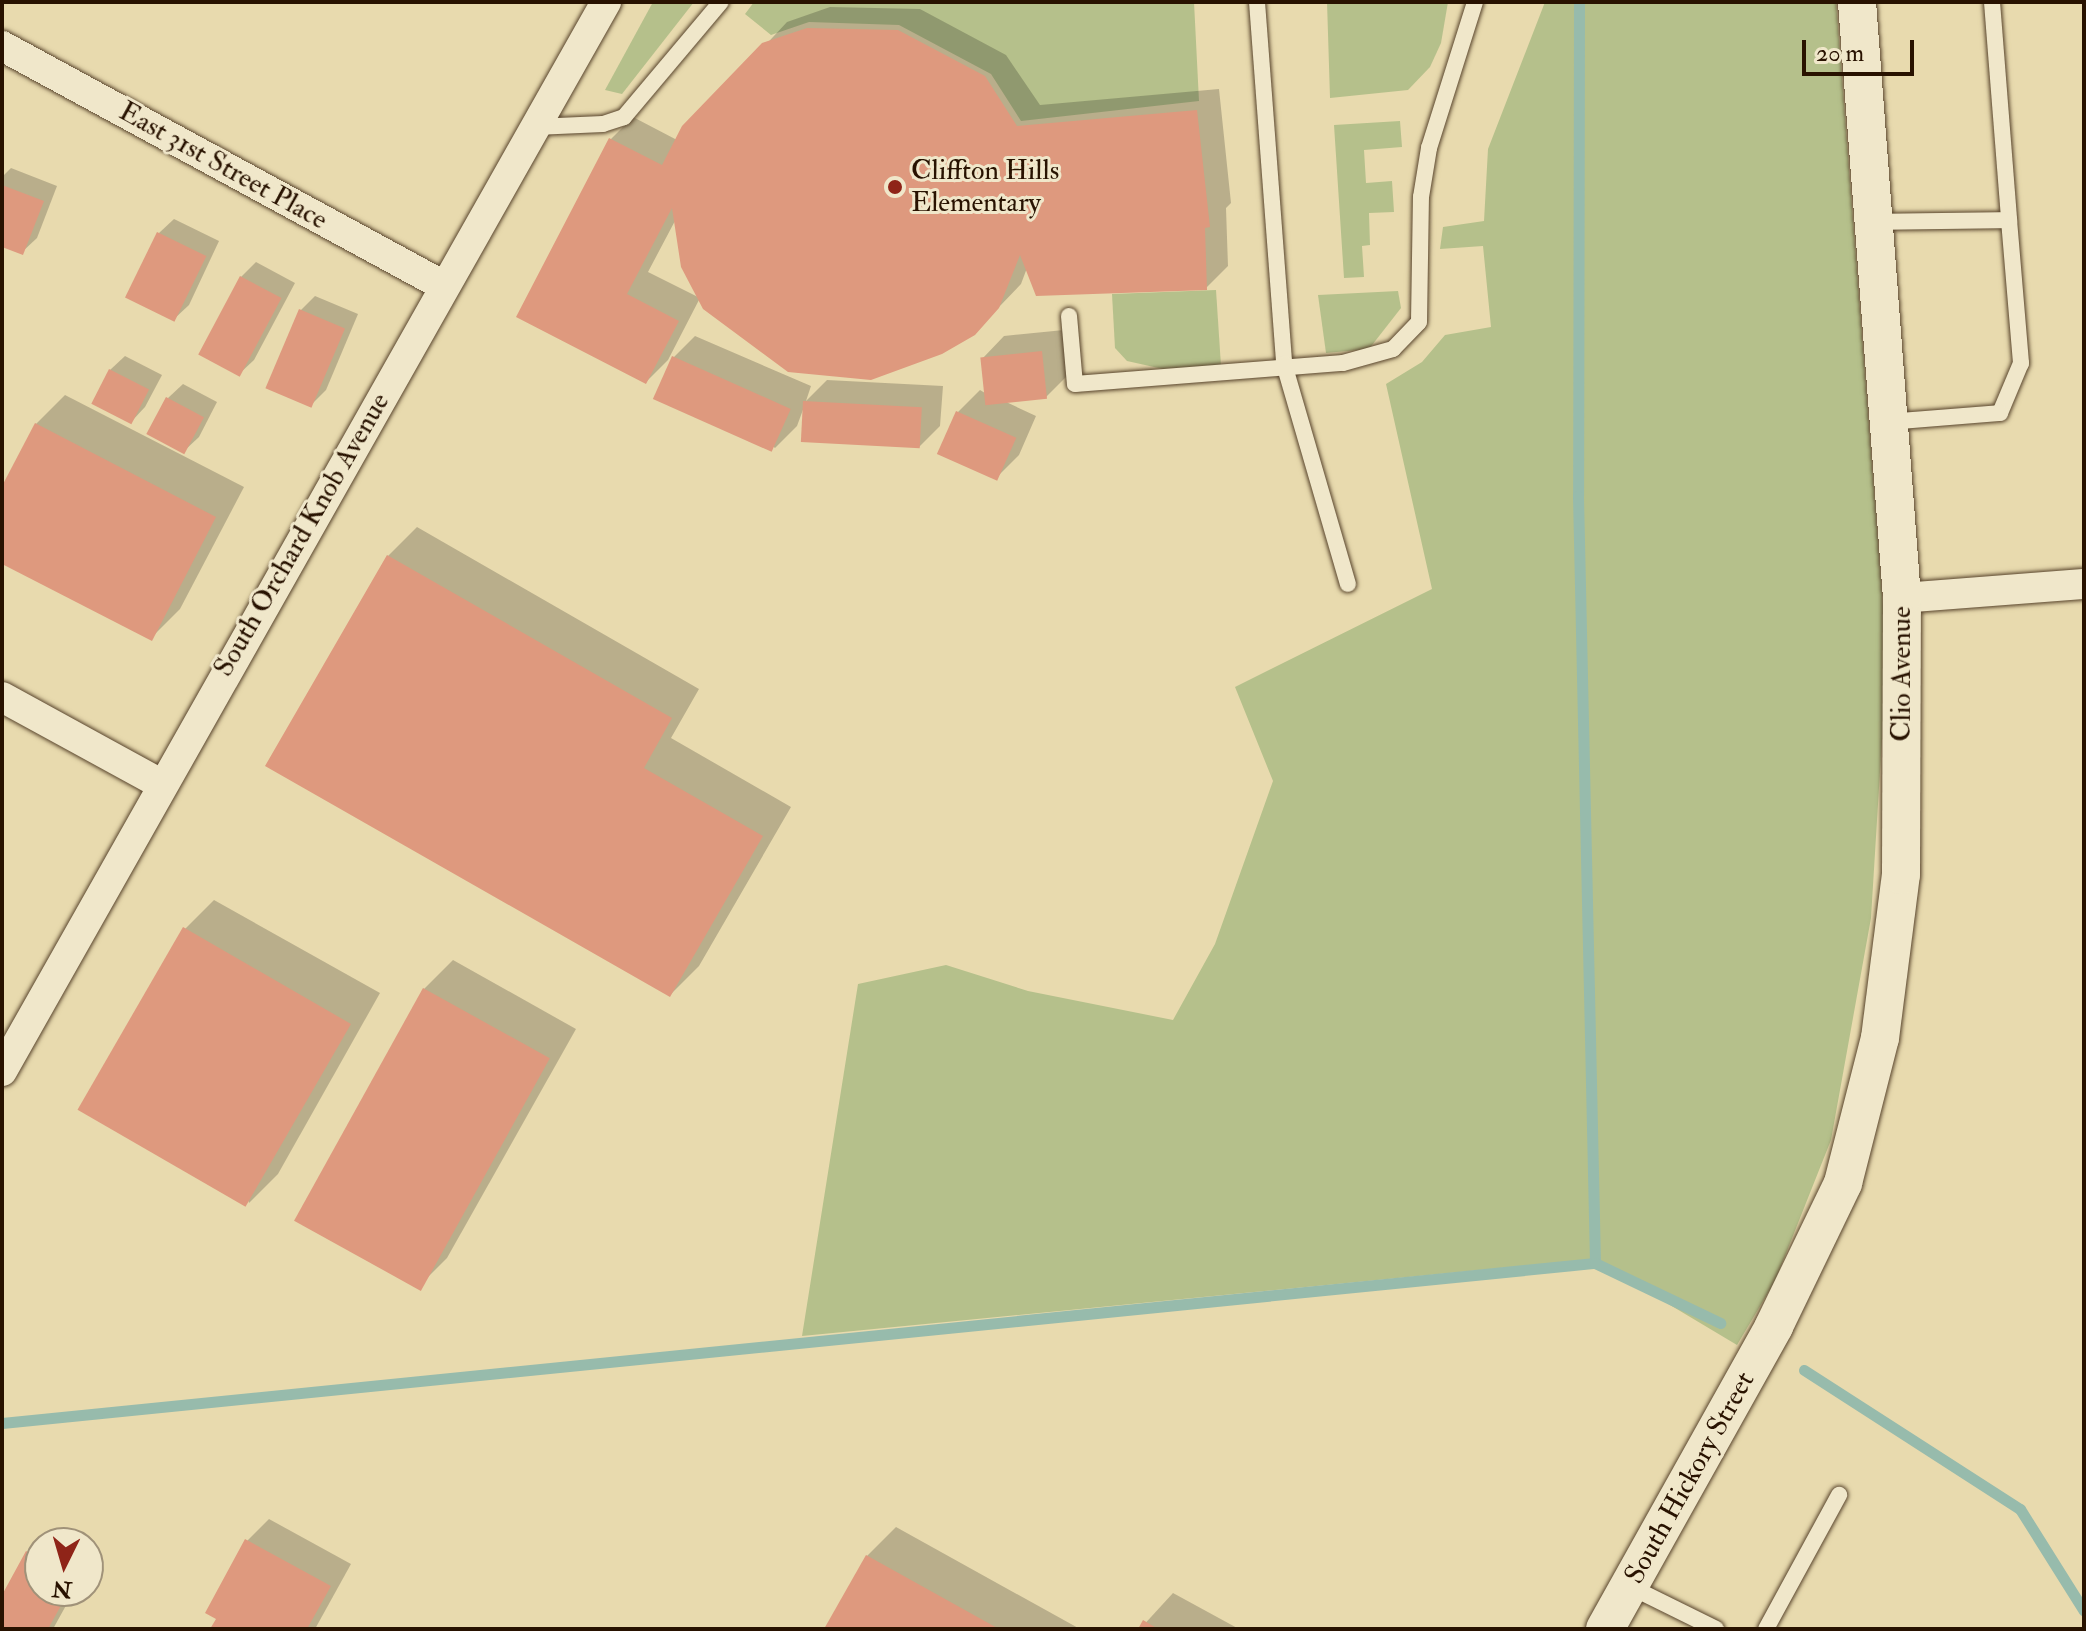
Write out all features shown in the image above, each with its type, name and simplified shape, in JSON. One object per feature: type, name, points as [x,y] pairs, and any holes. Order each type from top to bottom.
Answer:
[{"type":"street","name":"South Orchard Knob Avenue","points":[[2,1071],[161,784],[606,2]]},
{"type":"street","name":"Clio Avenue","points":[[1774,1326],[1843,1183],[1880,1038],[1901,875],[1902,598],[1857,2]]},
{"type":"street","name":"East 31st Street Place","points":[[2,46],[444,286]]},
{"type":"street","points":[[1902,598],[2084,584]]},
{"type":"street","points":[[2,697],[161,784]]},
{"type":"street","name":"South Hickory Street","points":[[1605,1629],[1774,1326]]},
{"type":"lane","points":[[535,127],[603,124],[624,117],[721,2]]},
{"type":"lane","points":[[1257,2],[1284,364],[1348,584]]},
{"type":"lane","points":[[1069,316],[1075,384],[1284,364],[1343,363],[1393,349],[1419,322],[1421,197],[1429,148],[1475,2]]},
{"type":"lane","points":[[1889,422],[2000,413],[2021,363],[1992,2]]},
{"type":"lane","points":[[1874,222],[2009,220]]},
{"type":"lane","points":[[1766,1629],[1839,1495]]},
{"type":"lane","points":[[1629,1586],[1716,1629]]},
{"type":"green space","points":[[653,2],[694,2],[622,94],[605,90]]},
{"type":"green space","points":[[754,2],[1194,2],[1199,101],[1021,121],[991,74],[899,25],[809,22],[771,35],[745,14]]},
{"type":"green space","points":[[1327,2],[1448,2],[1441,43],[1430,67],[1408,90],[1330,98]]},
{"type":"green space","points":[[1545,2],[1836,2],[1887,658],[1871,918],[1831,1140],[1775,1281],[1737,1345],[1593,1259],[802,1336],[858,984],[946,965],[1028,991],[1173,1020],[1215,944],[1273,781],[1235,687],[1432,589],[1386,384],[1422,362],[1445,335],[1491,327],[1483,246],[1440,249],[1443,227],[1484,221],[1488,149]]},
{"type":"green space","points":[[1400,121],[1402,147],[1364,150],[1366,183],[1392,181],[1394,212],[1369,213],[1370,245],[1362,246],[1364,277],[1344,278],[1334,125]]},
{"type":"green space","points":[[1216,290],[1221,366],[1163,369],[1127,361],[1115,348],[1112,294]]},
{"type":"green space","points":[[1398,291],[1401,308],[1369,349],[1326,353],[1318,295]]},
{"type":"building","name":"Cliffton Hills Elementary","points":[[807,28],[898,30],[985,76],[1017,126],[1197,110],[1210,227],[1205,228],[1207,290],[1036,296],[1020,255],[999,308],[975,335],[942,354],[871,380],[788,372],[703,309],[681,267],[672,208],[627,294],[679,321],[646,384],[516,317],[609,138],[662,165],[682,126],[762,43]]},
{"type":"building","points":[[2,185],[44,201],[23,255],[2,247]]},
{"type":"building","points":[[157,232],[206,256],[174,322],[125,298]]},
{"type":"building","points":[[240,276],[281,298],[240,377],[198,355]]},
{"type":"building","points":[[299,309],[345,329],[311,408],[265,388]]},
{"type":"building","points":[[1042,351],[1047,399],[985,405],[980,357]]},
{"type":"building","points":[[672,356],[791,409],[772,452],[653,399]]},
{"type":"building","points":[[109,369],[149,389],[131,424],[91,404]]},
{"type":"building","points":[[166,397],[204,417],[184,454],[146,434]]},
{"type":"building","points":[[803,401],[922,407],[920,448],[801,442]]},
{"type":"building","points":[[956,411],[1016,438],[997,481],[937,454]]},
{"type":"building","points":[[35,423],[216,517],[152,641],[2,564],[2,486]]},
{"type":"building","points":[[387,555],[672,718],[644,768],[763,836],[670,997],[265,766]]},
{"type":"building","points":[[183,927],[351,1024],[246,1207],[78,1110]]},
{"type":"building","points":[[423,988],[550,1058],[421,1291],[294,1221]]},
{"type":"building","points":[[245,1539],[331,1586],[307,1629],[210,1629],[216,1619],[205,1613]]},
{"type":"building","points":[[24,1555],[24,1607],[60,1607],[48,1629],[2,1629],[2,1595]]},
{"type":"building","points":[[866,1555],[999,1629],[824,1629]]},
{"type":"building","points":[[1143,1620],[1158,1629],[1138,1629]]},
{"type":"waterway","points":[[1579,2],[1578,496],[1595,1263]]},
{"type":"waterway","points":[[2,1423],[1595,1263],[1720,1323]]},
{"type":"waterway","points":[[1804,1370],[2020,1509],[2084,1611]]},
{"type":"place","name":"Cliffton Hills Elementary","points":[[895,187]]}]
